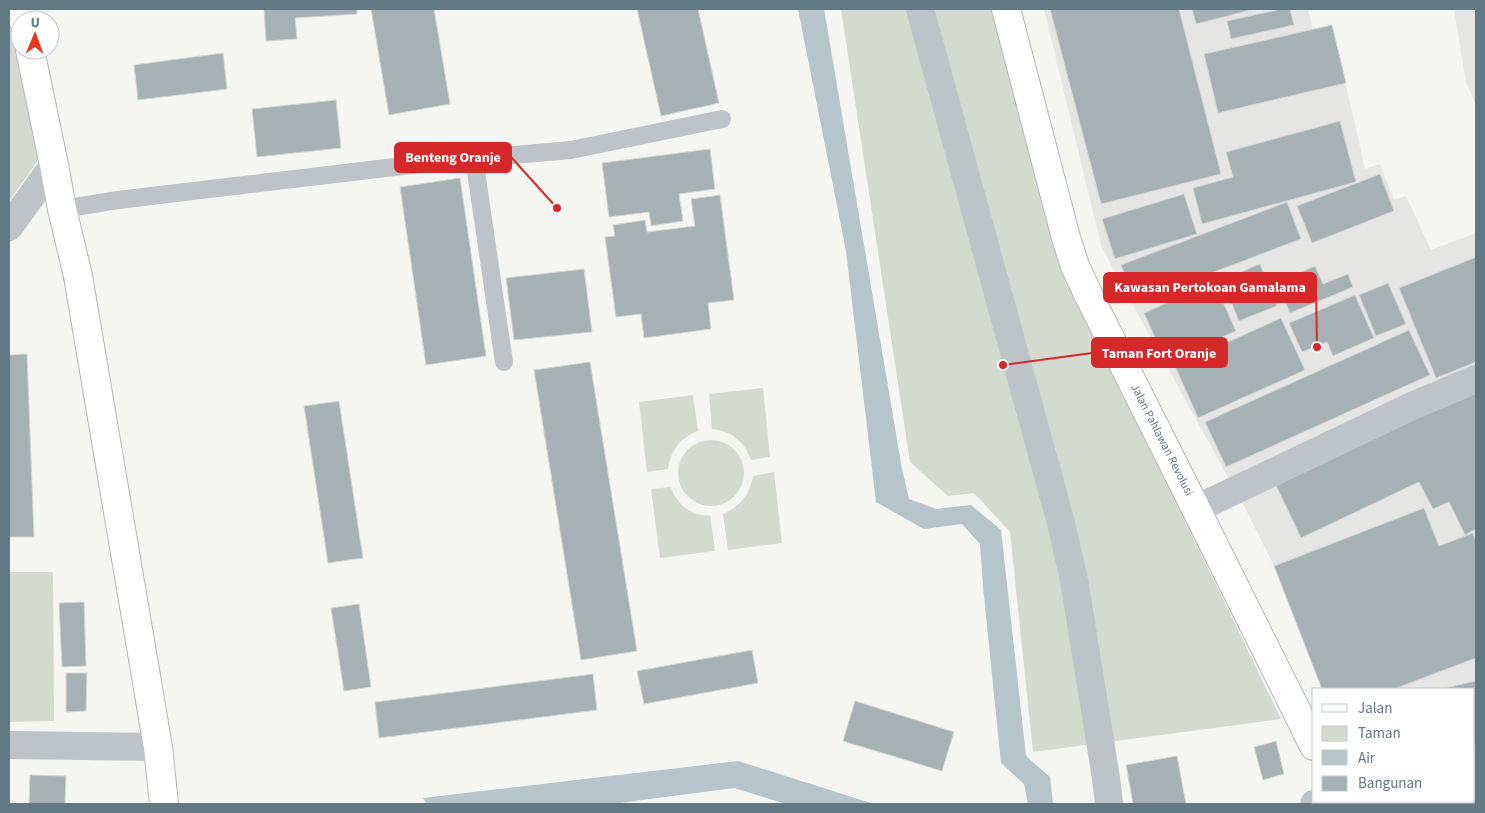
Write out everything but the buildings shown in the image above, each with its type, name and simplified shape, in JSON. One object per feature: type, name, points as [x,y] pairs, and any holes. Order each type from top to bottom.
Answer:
[{"type":"main road","name":"Jalan Pahlawan Revolusi","points":[[1006,9],[1075,266],[1312,742]]},
{"type":"main road","points":[[32,60],[62,210],[78,276],[158,747],[164,804]]},
{"type":"street","points":[[920,9],[1061,523],[1076,590],[1106,778],[1108,804]]},
{"type":"street","points":[[9,227],[54,165]]},
{"type":"street","points":[[1196,509],[1412,406],[1476,378]]},
{"type":"street","points":[[9,746],[158,747]]},
{"type":"street","points":[[1314,804],[1331,803]]},
{"type":"lane","points":[[62,210],[138,198],[474,158],[572,150],[722,119]]},
{"type":"lane","points":[[474,158],[504,362]]},
{"type":"shaded area","points":[[1044,9],[1308,9],[1314,36],[1334,32],[1365,169],[1380,164],[1394,200],[1406,196],[1431,250],[1476,233],[1476,804],[1378,804],[1475,803],[1475,688],[1335,688],[1244,506],[1101,245]]},
{"type":"shaded area","points":[[1454,9],[1476,9],[1476,105],[1466,82]]},
{"type":"green space","points":[[10,9],[10,60],[22,60],[44,152],[9,201]]},
{"type":"green space","points":[[841,9],[992,9],[1063,268],[1281,719],[1033,752],[1010,532],[974,493],[948,496],[910,462]]},
{"type":"green space","points":[[763,388],[770,457],[751,460],[745,448],[736,438],[725,432],[712,429],[709,394]]},
{"type":"green space","points":[[693,395],[698,431],[686,437],[677,446],[671,456],[668,469],[647,472],[639,402]]},
{"type":"green space","points":[[711,440],[724,443],[734,450],[741,460],[744,473],[741,486],[734,496],[724,503],[711,506],[698,503],[688,496],[681,486],[678,473],[681,460],[688,450],[698,443]]},
{"type":"green space","points":[[774,472],[782,543],[728,550],[723,514],[744,499],[750,488],[753,476]]},
{"type":"green space","points":[[671,487],[676,499],[691,512],[710,515],[715,551],[660,558],[651,489]]},
{"type":"green space","points":[[9,572],[53,572],[54,721],[9,722]]},
{"type":"water","points":[[798,9],[824,9],[902,469],[909,499],[936,509],[971,505],[1001,530],[1026,756],[1050,777],[1053,804],[1028,804],[1024,784],[1001,763],[980,544],[962,524],[924,529],[876,502],[846,251]]},
{"type":"water","points":[[738,761],[874,804],[786,804],[734,788],[612,804],[427,804],[423,798]]},
{"type":"place","name":"Benteng Oranje","points":[[557,208]]},
{"type":"place","name":"Kawasan Pertokoan Gamalama","points":[[1317,347]]},
{"type":"place","name":"Taman Fort Oranje","points":[[1003,365]]}]
